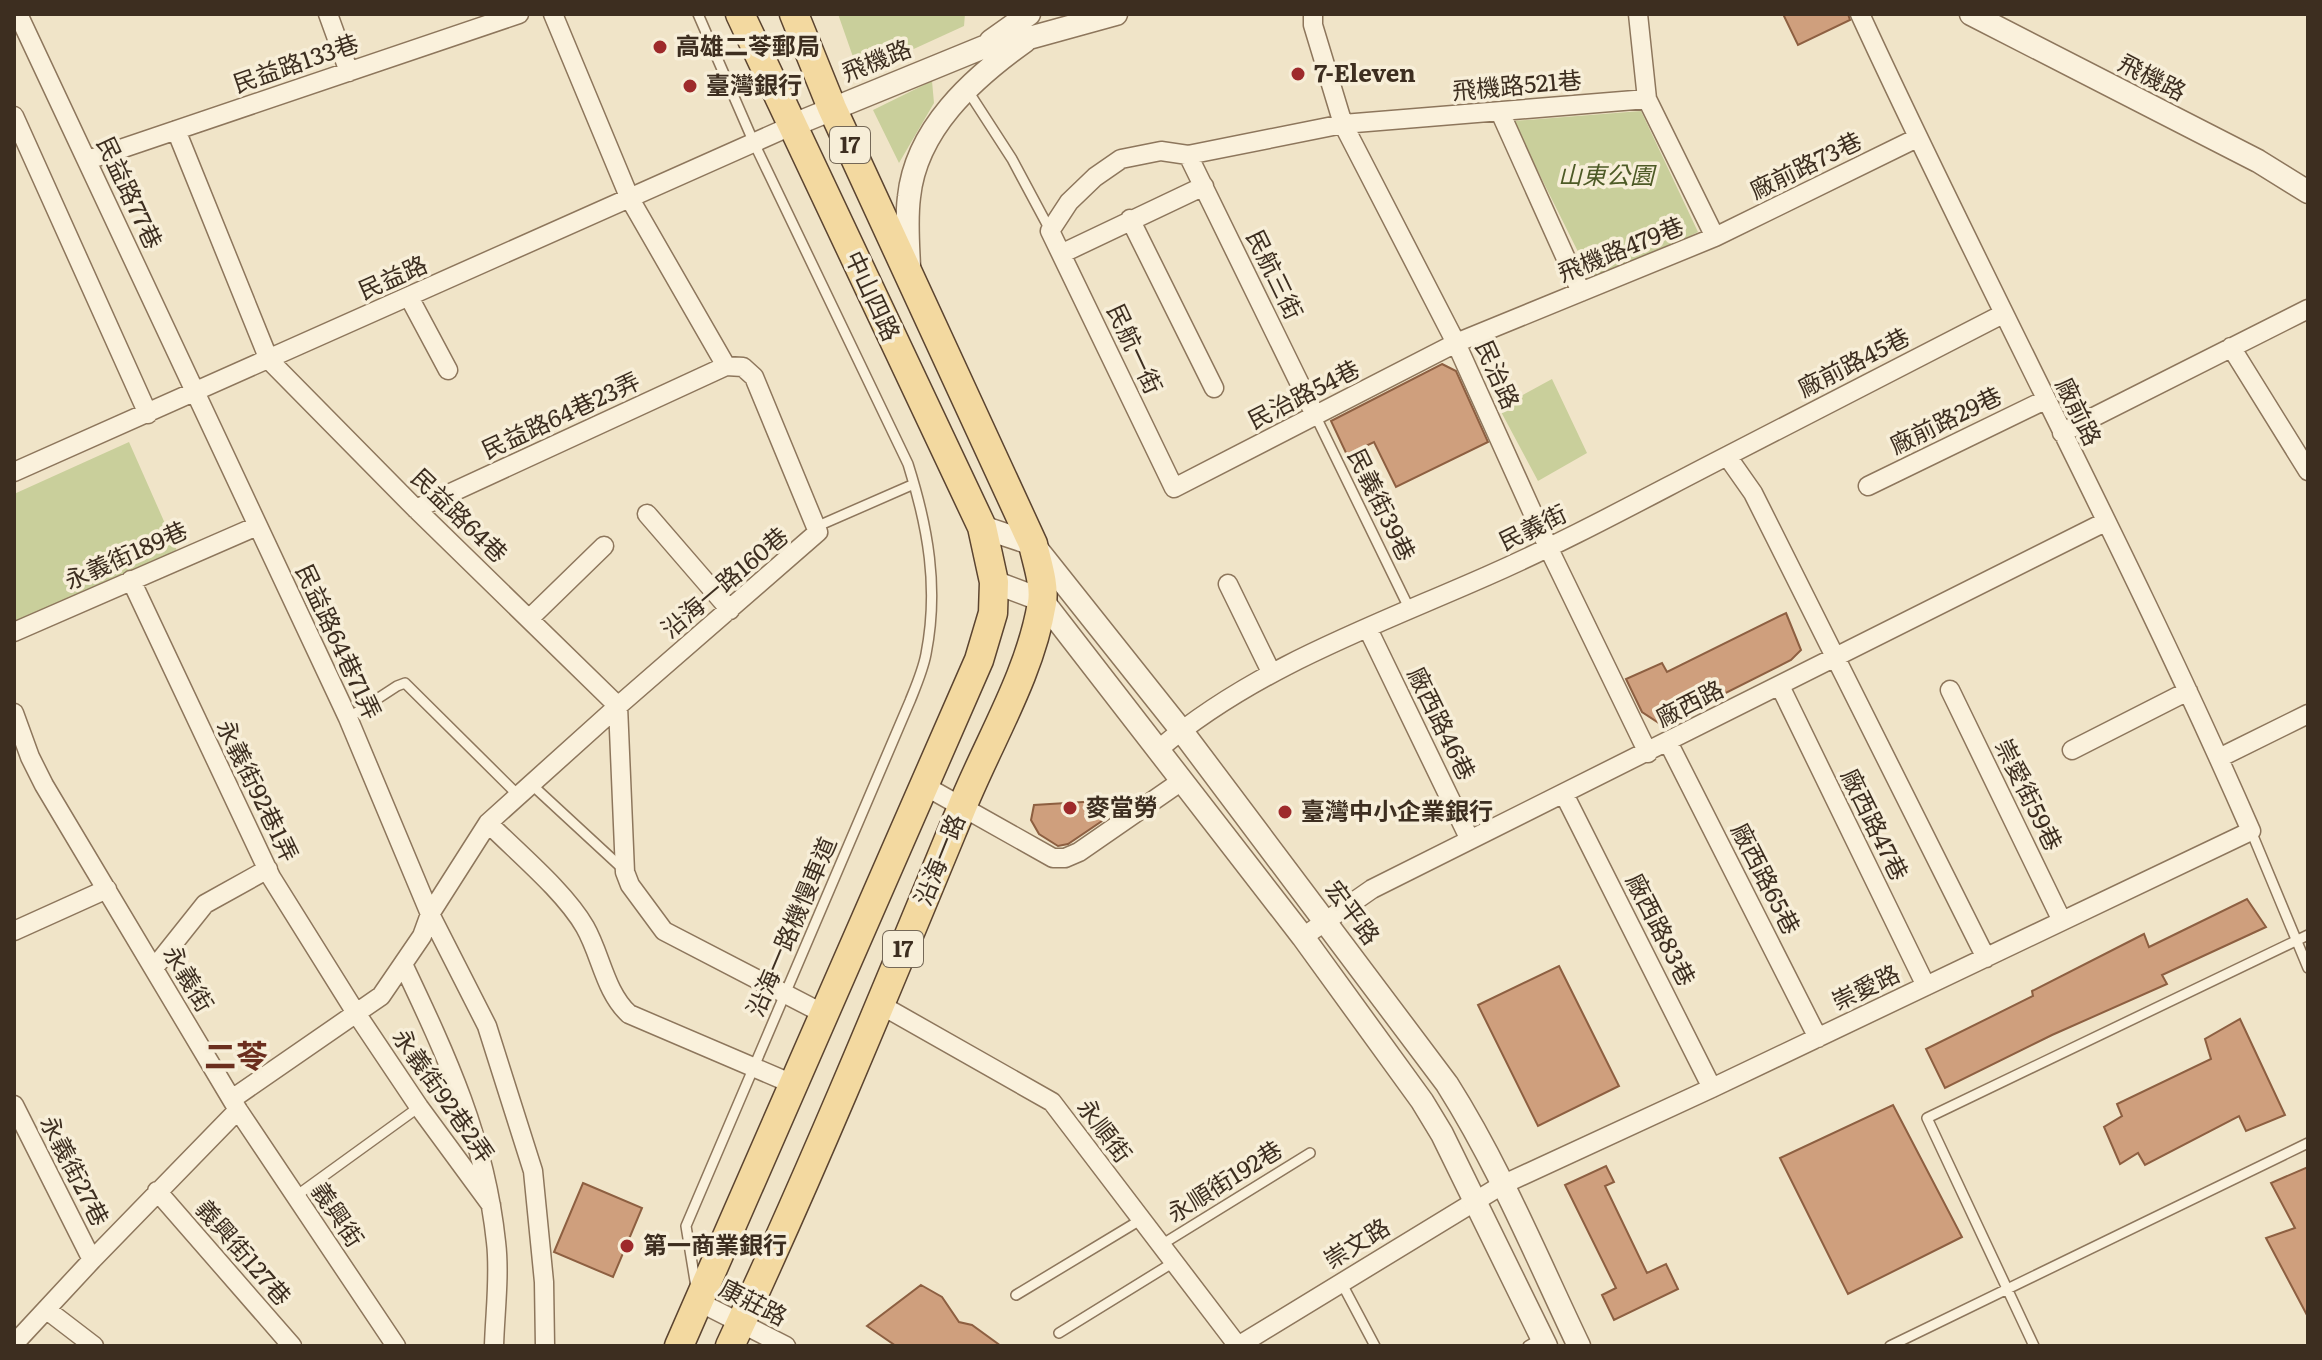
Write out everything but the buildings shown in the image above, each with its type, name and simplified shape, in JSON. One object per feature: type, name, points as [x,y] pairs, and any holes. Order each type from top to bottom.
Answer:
[{"type":"main road","name":"中山四路","points":[[740,14],[982,527],[994,582]]},
{"type":"main road","name":"中山四路","points":[[794,14],[832,108],[1033,544]]},
{"type":"main road","name":"沿海一路","points":[[736,1334],[881,1005],[1033,642],[1042,600],[1033,544]]},
{"type":"main road","name":"沿海一路","points":[[679,1346],[979,660],[993,613],[994,582]]},
{"type":"street","name":"民益路77巷","points":[[18,14],[195,393]]},
{"type":"street","points":[[328,14],[349,72]]},
{"type":"street","name":"民益路133巷","points":[[88,160],[519,14]]},
{"type":"street","points":[[553,14],[630,199],[726,366]]},
{"type":"street","name":"飛機路","points":[[984,47],[1029,14]]},
{"type":"street","name":"飛機路","points":[[791,126],[984,47],[1116,14]]},
{"type":"street","name":"民治路","points":[[1313,14],[1313,25],[1343,124],[1456,343],[1549,549],[1648,753]]},
{"type":"street","name":"飛機路479巷","points":[[1456,343],[1715,237],[1647,99],[1638,14]]},
{"type":"street","name":"廠前路","points":[[1860,14],[1917,138],[2188,691],[2251,831]]},
{"type":"street","name":"飛機路","points":[[1971,14],[2258,161],[2308,192]]},
{"type":"street","points":[[909,275],[909,195],[924,145],[966,88],[1029,38]]},
{"type":"street","name":"飛機路521巷","points":[[1343,124],[1647,99]]},
{"type":"street","points":[[1500,112],[1581,292]]},
{"type":"street","points":[[14,116],[148,414]]},
{"type":"street","points":[[1050,231],[1069,202],[1095,177],[1121,159],[1161,151],[1188,155],[1343,124]]},
{"type":"street","name":"民益路","points":[[14,472],[791,126]]},
{"type":"street","points":[[176,130],[269,360]]},
{"type":"street","name":"廠前路73巷","points":[[1715,237],[1917,138]]},
{"type":"street","name":"民航三街","points":[[1188,155],[1316,417]]},
{"type":"street","points":[[1063,253],[1204,186]]},
{"type":"street","points":[[1130,219],[1214,388]]},
{"type":"street","name":"民航一街","points":[[1050,231],[1174,488]]},
{"type":"street","points":[[409,297],[448,370]]},
{"type":"street","points":[[2062,433],[2308,309]]},
{"type":"street","name":"廠前路45巷","points":[[1727,456],[2003,314]]},
{"type":"street","name":"民治路54巷","points":[[1174,488],[1456,343]]},
{"type":"street","points":[[2231,347],[2308,471]]},
{"type":"street","name":"民益路64巷","points":[[269,360],[618,706]]},
{"type":"street","name":"民益路64巷23弄","points":[[416,509],[726,366]]},
{"type":"street","name":"沿海一路160巷","points":[[618,706],[818,532],[754,377],[743,367],[726,366]]},
{"type":"street","name":"民益路64巷71弄","points":[[195,393],[348,718],[430,914],[487,1026],[533,1171],[544,1282],[545,1346]]},
{"type":"street","name":"廠前路29巷","points":[[1868,486],[2045,400]]},
{"type":"street","points":[[1727,456],[1753,493],[1986,958]]},
{"type":"street","name":"民義街","points":[[1159,749],[1181,730],[1271,672],[1549,549],[1727,456]]},
{"type":"street","points":[[647,514],[730,610]]},
{"type":"street","name":"廠西路","points":[[1303,937],[1372,889],[2105,522]]},
{"type":"street","name":"永義街189巷","points":[[14,632],[257,526]]},
{"type":"street","points":[[982,527],[1033,544]]},
{"type":"street","name":"宏平路","points":[[1033,544],[1181,730],[1447,1084],[1502,1185],[1579,1346]]},
{"type":"street","points":[[530,618],[604,546]]},
{"type":"street","name":"永義街92巷1弄","points":[[131,580],[268,869],[356,1013]]},
{"type":"street","points":[[994,582],[1042,600],[1303,937],[1422,1101],[1442,1134],[1539,1343]]},
{"type":"street","points":[[1228,584],[1271,672]]},
{"type":"street","name":"廠西路46巷","points":[[1368,629],[1470,840]]},
{"type":"street","name":"廠西路47巷","points":[[1780,686],[1926,986]]},
{"type":"street","name":"崇愛街59巷","points":[[1950,690],[2062,921]]},
{"type":"street","points":[[2072,750],[2188,691]]},
{"type":"street","points":[[618,706],[625,872],[630,885],[664,931],[784,996],[826,1015]]},
{"type":"street","points":[[14,1344],[235,1105],[381,996],[422,936],[430,914],[488,823],[618,706]]},
{"type":"street","name":"永義街","points":[[14,713],[22,761],[107,889],[235,1105]]},
{"type":"street","points":[[2219,758],[2308,714]]},
{"type":"street","name":"廠西路65巷","points":[[1668,742],[1818,1038]]},
{"type":"street","points":[[925,786],[1053,858],[1065,858],[1079,852],[1183,780]]},
{"type":"street","name":"廠西路83巷","points":[[1564,794],[1712,1088]]},
{"type":"street","points":[[488,823],[574,911],[586,929],[617,1003],[629,1014],[795,1085]]},
{"type":"street","name":"崇愛路","points":[[1502,1185],[2251,831]]},
{"type":"street","points":[[154,968],[205,904],[268,869]]},
{"type":"street","points":[[14,931],[107,889]]},
{"type":"street","points":[[408,956],[470,1117],[488,1180],[497,1245],[494,1346]]},
{"type":"street","name":"永順街","points":[[881,1005],[1052,1102],[1238,1346]]},
{"type":"street","name":"永義街92巷2弄","points":[[356,1013],[419,1107],[491,1205]]},
{"type":"street","name":"永義街27巷","points":[[14,1105],[92,1260]]},
{"type":"street","name":"義興街","points":[[235,1105],[396,1346]]},
{"type":"street","name":"崇文路","points":[[1238,1346],[1502,1185]]},
{"type":"street","name":"義興街127巷","points":[[157,1191],[292,1346]]},
{"type":"street","name":"康莊路","points":[[699,1302],[736,1334],[786,1346]]},
{"type":"street","points":[[47,1310],[94,1346]]},
{"type":"lane","name":"沿海一路機慢車道","points":[[698,14],[754,143],[901,450],[924,517],[932,564],[932,612],[926,656],[910,701],[686,1226],[699,1302]]},
{"type":"lane","points":[[966,88],[1012,159],[1050,231]]},
{"type":"lane","name":"民義街39巷","points":[[1316,417],[1410,610]]},
{"type":"lane","points":[[818,526],[914,484]]},
{"type":"lane","points":[[348,718],[405,683],[525,790],[625,872]]},
{"type":"lane","points":[[2251,831],[2308,968]]},
{"type":"lane","points":[[2034,1346],[1927,1118],[2308,935]]},
{"type":"lane","points":[[296,1196],[419,1107]]},
{"type":"lane","points":[[1890,1346],[2308,1143]]},
{"type":"lane","name":"永順街192巷","points":[[1161,1245],[1310,1153]]},
{"type":"lane","points":[[1016,1295],[1142,1219]]},
{"type":"lane","points":[[1059,1333],[1174,1262]]},
{"type":"lane","points":[[1341,1282],[1375,1346]]},
{"type":"green space","points":[[838,14],[965,14],[964,26],[859,74]]},
{"type":"green space","points":[[932,81],[934,103],[899,163],[873,110]]},
{"type":"green space","name":"山東公園","points":[[1641,111],[1698,232],[1594,284],[1513,121]]},
{"type":"green space","points":[[1552,379],[1587,453],[1538,481],[1499,408]]},
{"type":"green space","points":[[129,442],[178,553],[14,624],[14,494]]},
{"type":"place","name":"高雄二苓郵局","points":[[660,47]]},
{"type":"place","name":"7-Eleven","points":[[1298,74]]},
{"type":"place","name":"臺灣銀行","points":[[690,86]]},
{"type":"place","name":"麥當勞","points":[[1070,808]]},
{"type":"place","name":"臺灣中小企業銀行","points":[[1285,812]]},
{"type":"place","name":"第一商業銀行","points":[[627,1246]]},
{"type":"district","name":"二苓","points":[[236,1057]]}]
